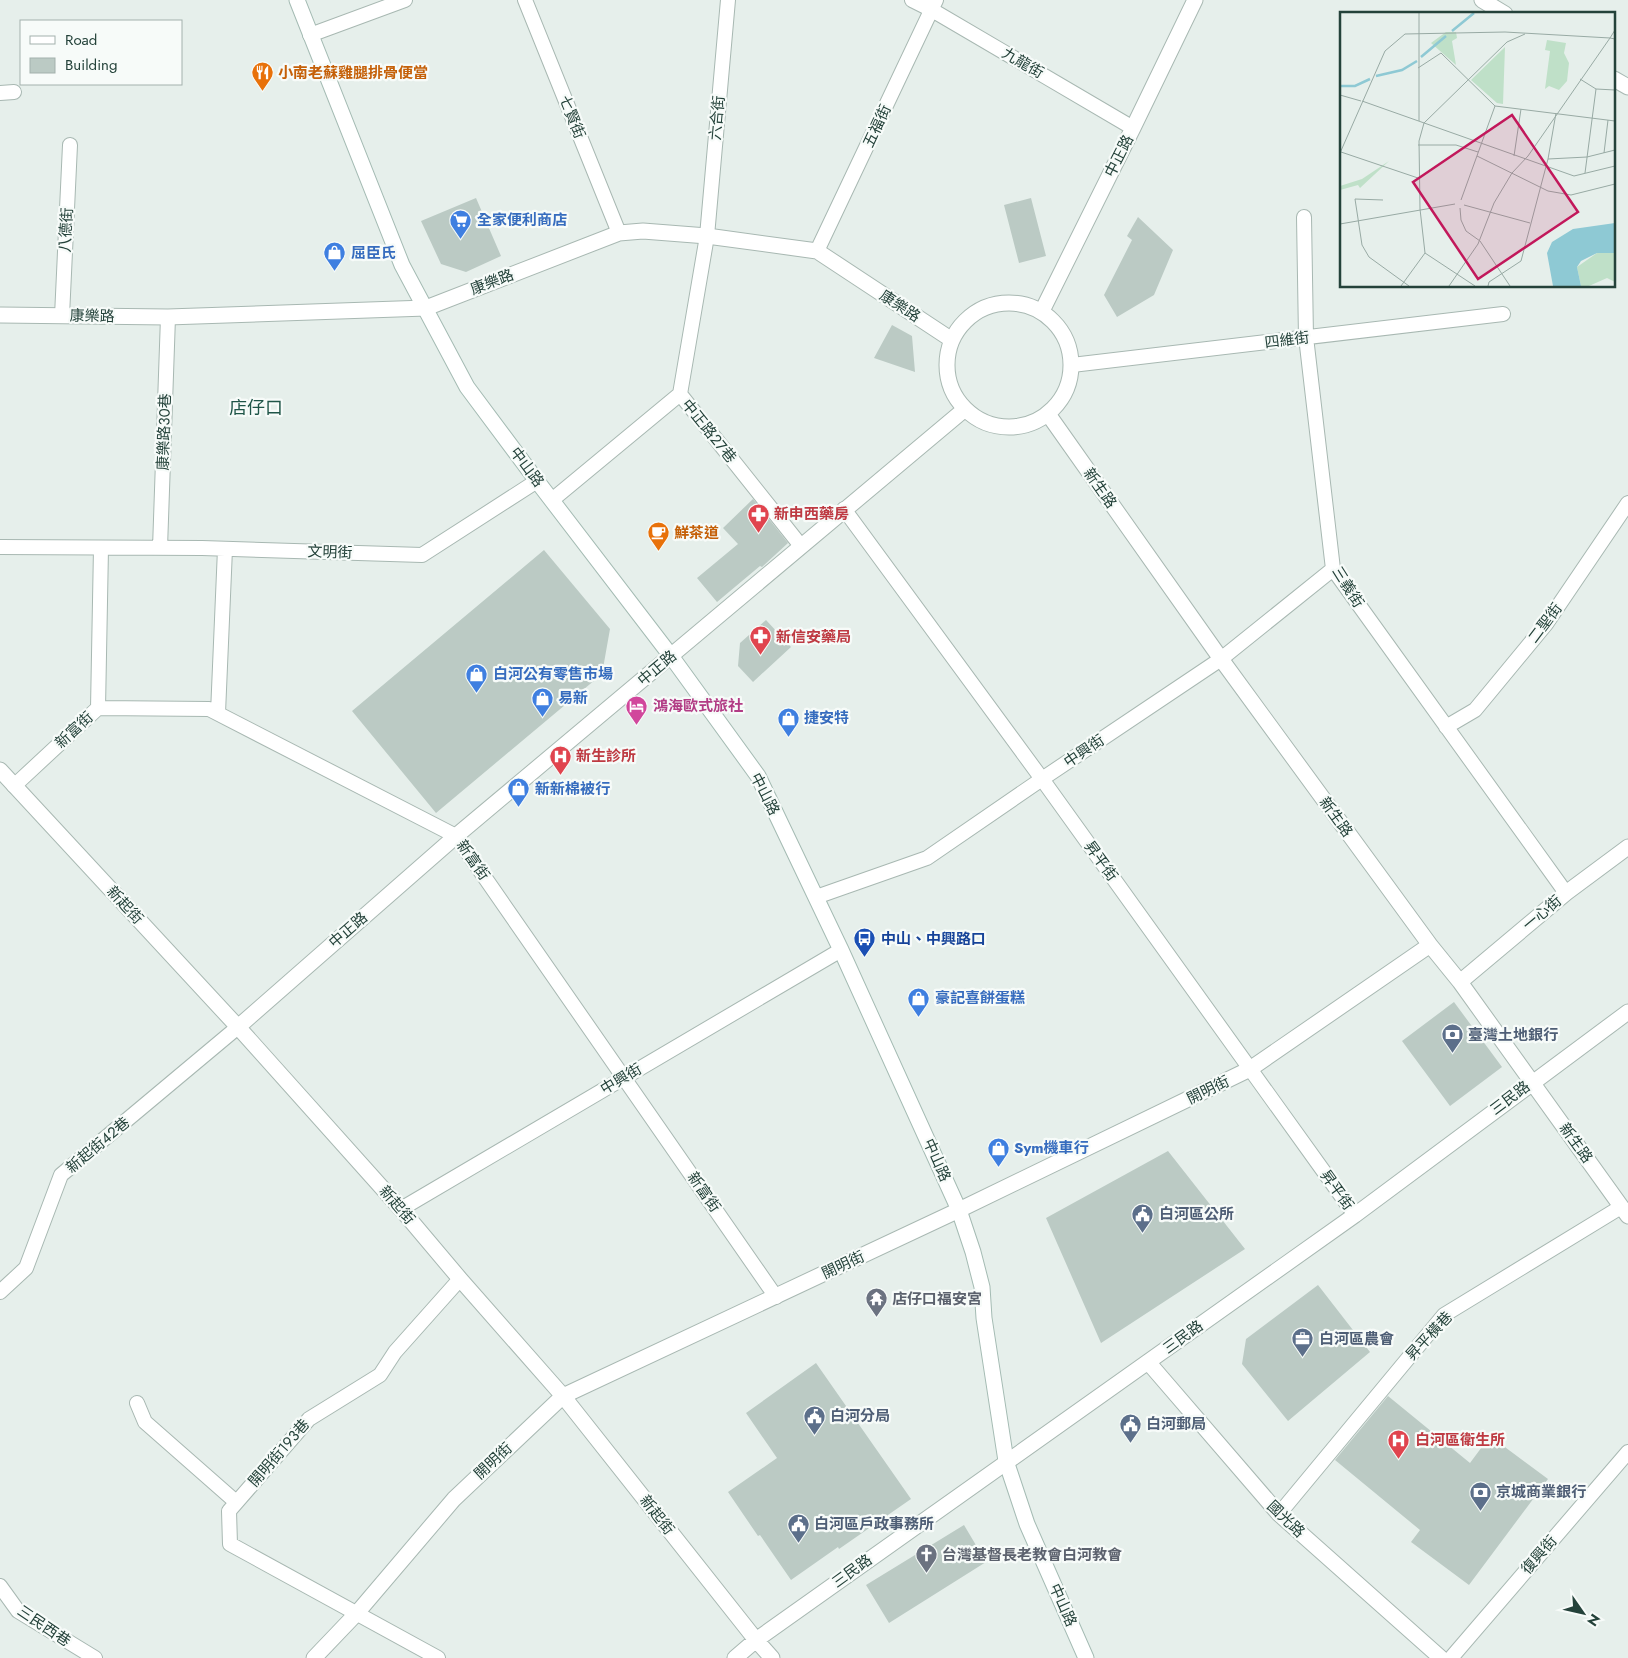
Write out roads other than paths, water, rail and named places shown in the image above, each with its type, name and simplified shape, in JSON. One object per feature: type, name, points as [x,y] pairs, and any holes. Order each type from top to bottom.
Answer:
[{"type":"street","name":"中山路","points":[[296,0],[402,265],[466,387],[671,656],[758,776],[816,897],[959,1210],[974,1252],[982,1287],[984,1318],[1006,1461],[1027,1524],[1086,1658]]},
{"type":"street","name":"中正路","points":[[1042,311],[1195,0]]},
{"type":"street","points":[[1482,0],[1502,12]]},
{"type":"street","points":[[1616,80],[1628,88]]},
{"type":"street","name":"康樂路","points":[[0,315],[168,317],[426,308],[619,233],[643,231],[707,236],[817,251],[952,340]]},
{"type":"street","points":[[1008,302],[1026,304],[1042,311],[1055,321],[1064,334],[1070,349],[1072,365],[1069,384],[1061,400],[1048,414],[1024,426],[1015,428],[996,426],[979,420],[965,409],[954,394],[948,377],[947,358],[952,340],[961,325],[974,313],[990,305],[1008,302]]},
{"type":"street","name":"中正路","points":[[238,1027],[456,836],[965,409]]},
{"type":"street","name":"新生路","points":[[1048,414],[1221,659],[1430,944],[1460,982],[1624,1212]]},
{"type":"street","name":"新起街","points":[[0,770],[238,1027],[401,1209],[563,1396],[772,1658]]},
{"type":"street","name":"一心街","points":[[1460,982],[1566,893],[1628,847]]},
{"type":"street","name":"開明街","points":[[314,1658],[357,1613],[454,1499],[563,1396],[959,1210],[1250,1069],[1430,944]]},
{"type":"street","name":"三民路","points":[[735,1658],[756,1640],[1006,1461],[1355,1215],[1628,1012]]},
{"type":"street","name":"國光路","points":[[1148,1362],[1279,1514],[1441,1658]]},
{"type":"lane","points":[[310,35],[406,0]]},
{"type":"lane","name":"七賢街","points":[[525,0],[619,233]]},
{"type":"lane","name":"六合街","points":[[707,236],[728,0]]},
{"type":"lane","name":"九龍街","points":[[912,0],[934,5],[1133,128]]},
{"type":"lane","name":"五福街","points":[[817,251],[934,5]]},
{"type":"lane","name":"八德街","points":[[62,316],[70,145]]},
{"type":"lane","name":"三義街","points":[[1304,217],[1306,337],[1333,569],[1566,893]]},
{"type":"lane","name":"中正路27巷","points":[[707,236],[680,394],[802,546]]},
{"type":"lane","name":"四維街","points":[[1072,365],[1503,314]]},
{"type":"lane","name":"康樂路30巷","points":[[160,548],[168,317]]},
{"type":"lane","points":[[552,500],[680,394]]},
{"type":"lane","name":"文明街","points":[[0,547],[225,549],[422,556],[537,481]]},
{"type":"lane","name":"二聖街","points":[[1446,727],[1475,710],[1546,624],[1628,503]]},
{"type":"lane","name":"昇平街","points":[[844,509],[1042,779],[1355,1215]]},
{"type":"lane","points":[[98,708],[101,548]]},
{"type":"lane","points":[[218,713],[225,549]]},
{"type":"lane","name":"中興街","points":[[816,897],[927,858],[1221,659],[1333,569]]},
{"type":"lane","name":"新富街","points":[[14,786],[98,708],[209,709],[456,836],[776,1297]]},
{"type":"lane","name":"中興街","points":[[401,1209],[841,950]]},
{"type":"lane","name":"新起街42巷","points":[[0,1292],[26,1268],[61,1175],[238,1027]]},
{"type":"lane","name":"昇平橫巷","points":[[1279,1514],[1444,1315],[1624,1212]]},
{"type":"lane","name":"開明街193巷","points":[[357,1613],[230,1544],[228,1512],[308,1419],[380,1375],[395,1352],[460,1279]]},
{"type":"lane","points":[[137,1404],[145,1422],[236,1502]]},
{"type":"lane","name":"復興街","points":[[1451,1658],[1628,1452]]},
{"type":"lane","name":"三民西巷","points":[[0,1586],[18,1611],[95,1658]]},
{"type":"lane","points":[[357,1613],[438,1658]]},
{"type":"place","name":"小南老蘇雞腿排骨便當","points":[[262,92]]},
{"type":"place","name":"全家便利商店","points":[[461,239]]},
{"type":"place","name":"屈臣氏","points":[[335,272]]},
{"type":"place","name":"新申西藥房","points":[[758,533]]},
{"type":"place","name":"鮮茶道","points":[[658,552]]},
{"type":"place","name":"新信安藥局","points":[[760,656]]},
{"type":"place","name":"白河公有零售市場","points":[[477,693]]},
{"type":"place","name":"易新","points":[[542,717]]},
{"type":"place","name":"鴻海歐式旅社","points":[[637,725]]},
{"type":"place","name":"捷安特","points":[[788,737]]},
{"type":"place","name":"新生診所","points":[[560,775]]},
{"type":"place","name":"新新棉被行","points":[[519,808]]},
{"type":"place","name":"中山、中興路口","points":[[865,958]]},
{"type":"place","name":"豪記喜餅蛋糕","points":[[919,1017]]},
{"type":"place","name":"臺灣土地銀行","points":[[1452,1054]]},
{"type":"place","name":"Sym機車行","points":[[998,1167]]},
{"type":"place","name":"白河區公所","points":[[1143,1233]]},
{"type":"place","name":"店仔口福安宮","points":[[876,1318]]},
{"type":"place","name":"白河區農會","points":[[1303,1358]]},
{"type":"place","name":"白河分局","points":[[814,1435]]},
{"type":"place","name":"白河郵局","points":[[1130,1443]]},
{"type":"place","name":"白河區衛生所","points":[[1399,1459]]},
{"type":"place","name":"京城商業銀行","points":[[1480,1511]]},
{"type":"place","name":"白河區戶政事務所","points":[[798,1543]]},
{"type":"place","name":"台灣基督長老教會白河教會","points":[[926,1574]]},
{"type":"district","name":"店仔口","points":[[256,408]]}]
